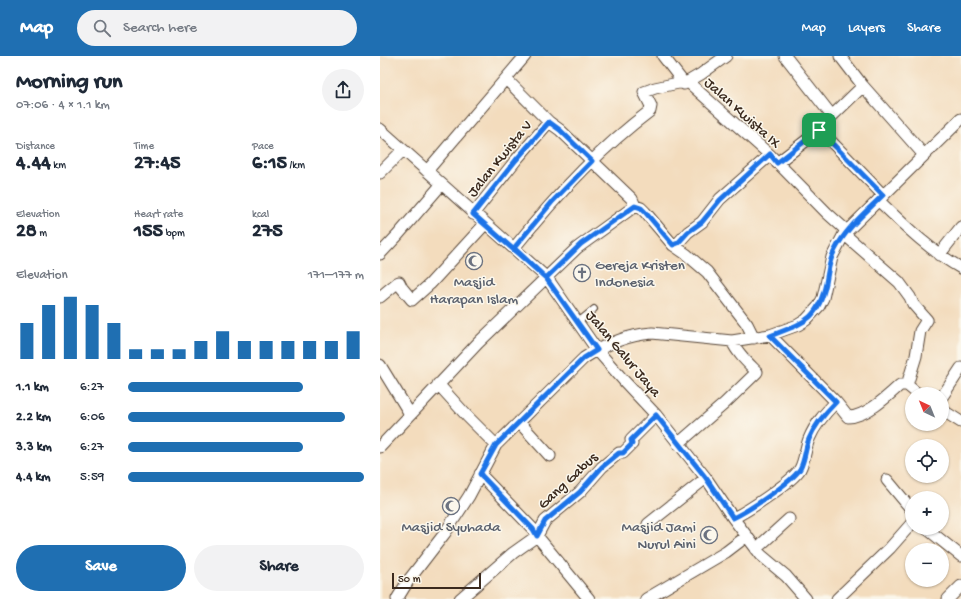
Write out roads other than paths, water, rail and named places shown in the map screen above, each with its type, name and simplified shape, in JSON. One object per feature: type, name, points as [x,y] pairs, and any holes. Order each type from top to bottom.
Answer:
[{"type":"street","name":"Jalan Kwista IX","points":[[663,56],[685,82],[770,154],[846,233],[899,282],[927,320],[920,332],[916,356],[907,386]]},
{"type":"street","points":[[514,248],[553,201],[592,161],[629,126],[650,111],[651,106],[644,92],[655,88],[685,82],[726,56]]},
{"type":"street","points":[[785,56],[832,116],[864,86]]},
{"type":"street","points":[[840,56],[924,155]]},
{"type":"street","points":[[427,172],[506,79],[521,57]]},
{"type":"street","points":[[506,79],[549,122],[560,130],[632,199],[635,206],[641,208],[645,212],[673,245],[691,257],[707,272],[747,324],[754,338]]},
{"type":"street","points":[[399,598],[408,581],[444,533],[469,496],[496,445],[584,358],[597,350],[635,336],[652,333],[732,341],[770,336],[798,325],[806,320],[819,306],[823,298],[832,257],[846,233],[961,120]]},
{"type":"street","name":"Jalan Kwista V","points":[[473,214],[516,160],[549,122]]},
{"type":"street","name":"Jalan Galur Jaya","points":[[380,130],[546,278],[597,350],[656,415],[706,478],[756,549],[795,586],[806,599]]},
{"type":"street","points":[[777,163],[820,130],[906,226],[939,255],[961,268]]},
{"type":"street","points":[[380,173],[403,150]]},
{"type":"street","points":[[673,245],[678,243],[688,232],[702,222],[720,200],[770,154]]},
{"type":"street","points":[[380,254],[441,185]]},
{"type":"street","points":[[380,446],[478,343],[581,244],[635,206]]},
{"type":"street","points":[[380,297],[397,282],[399,282],[412,300],[430,284],[485,224]]},
{"type":"street","points":[[939,255],[961,227]]},
{"type":"street","points":[[770,336],[836,402],[848,417],[856,417],[881,401],[900,385],[907,386]]},
{"type":"street","points":[[678,444],[724,404],[757,372],[745,360],[732,341]]},
{"type":"street","points":[[381,367],[410,414]]},
{"type":"street","points":[[949,387],[961,368]]},
{"type":"street","points":[[438,384],[496,445]]},
{"type":"street","points":[[733,518],[764,499],[800,469],[809,439],[820,420],[836,402]]},
{"type":"street","points":[[949,414],[961,422]]},
{"type":"street","name":"Gang Gabus","points":[[460,599],[513,553],[537,536],[545,521],[580,492],[602,467],[619,453],[623,453],[632,444],[631,440],[656,415]]},
{"type":"street","points":[[519,422],[550,456]]},
{"type":"street","points":[[480,474],[533,529],[537,536],[589,599]]},
{"type":"street","points":[[648,524],[706,478]]},
{"type":"street","points":[[887,480],[905,502]]},
{"type":"street","points":[[756,549],[789,519]]},
{"type":"street","points":[[837,599],[890,548],[905,531]]},
{"type":"street","points":[[935,535],[961,556]]},
{"type":"street","points":[[646,599],[726,552],[747,536]]},
{"type":"street","points":[[948,599],[961,586]]},
{"type":"lane","points":[[578,322],[594,309]]},
{"type":"place","name":"Masjid Harapan Islam","points":[[474,261]]},
{"type":"place","name":"Gereja Kristen Indonesia","points":[[582,273]]},
{"type":"place","name":"Masjid Syuhada","points":[[451,506]]},
{"type":"place","name":"Masjid Jami Nurul Aini","points":[[709,535]]}]
